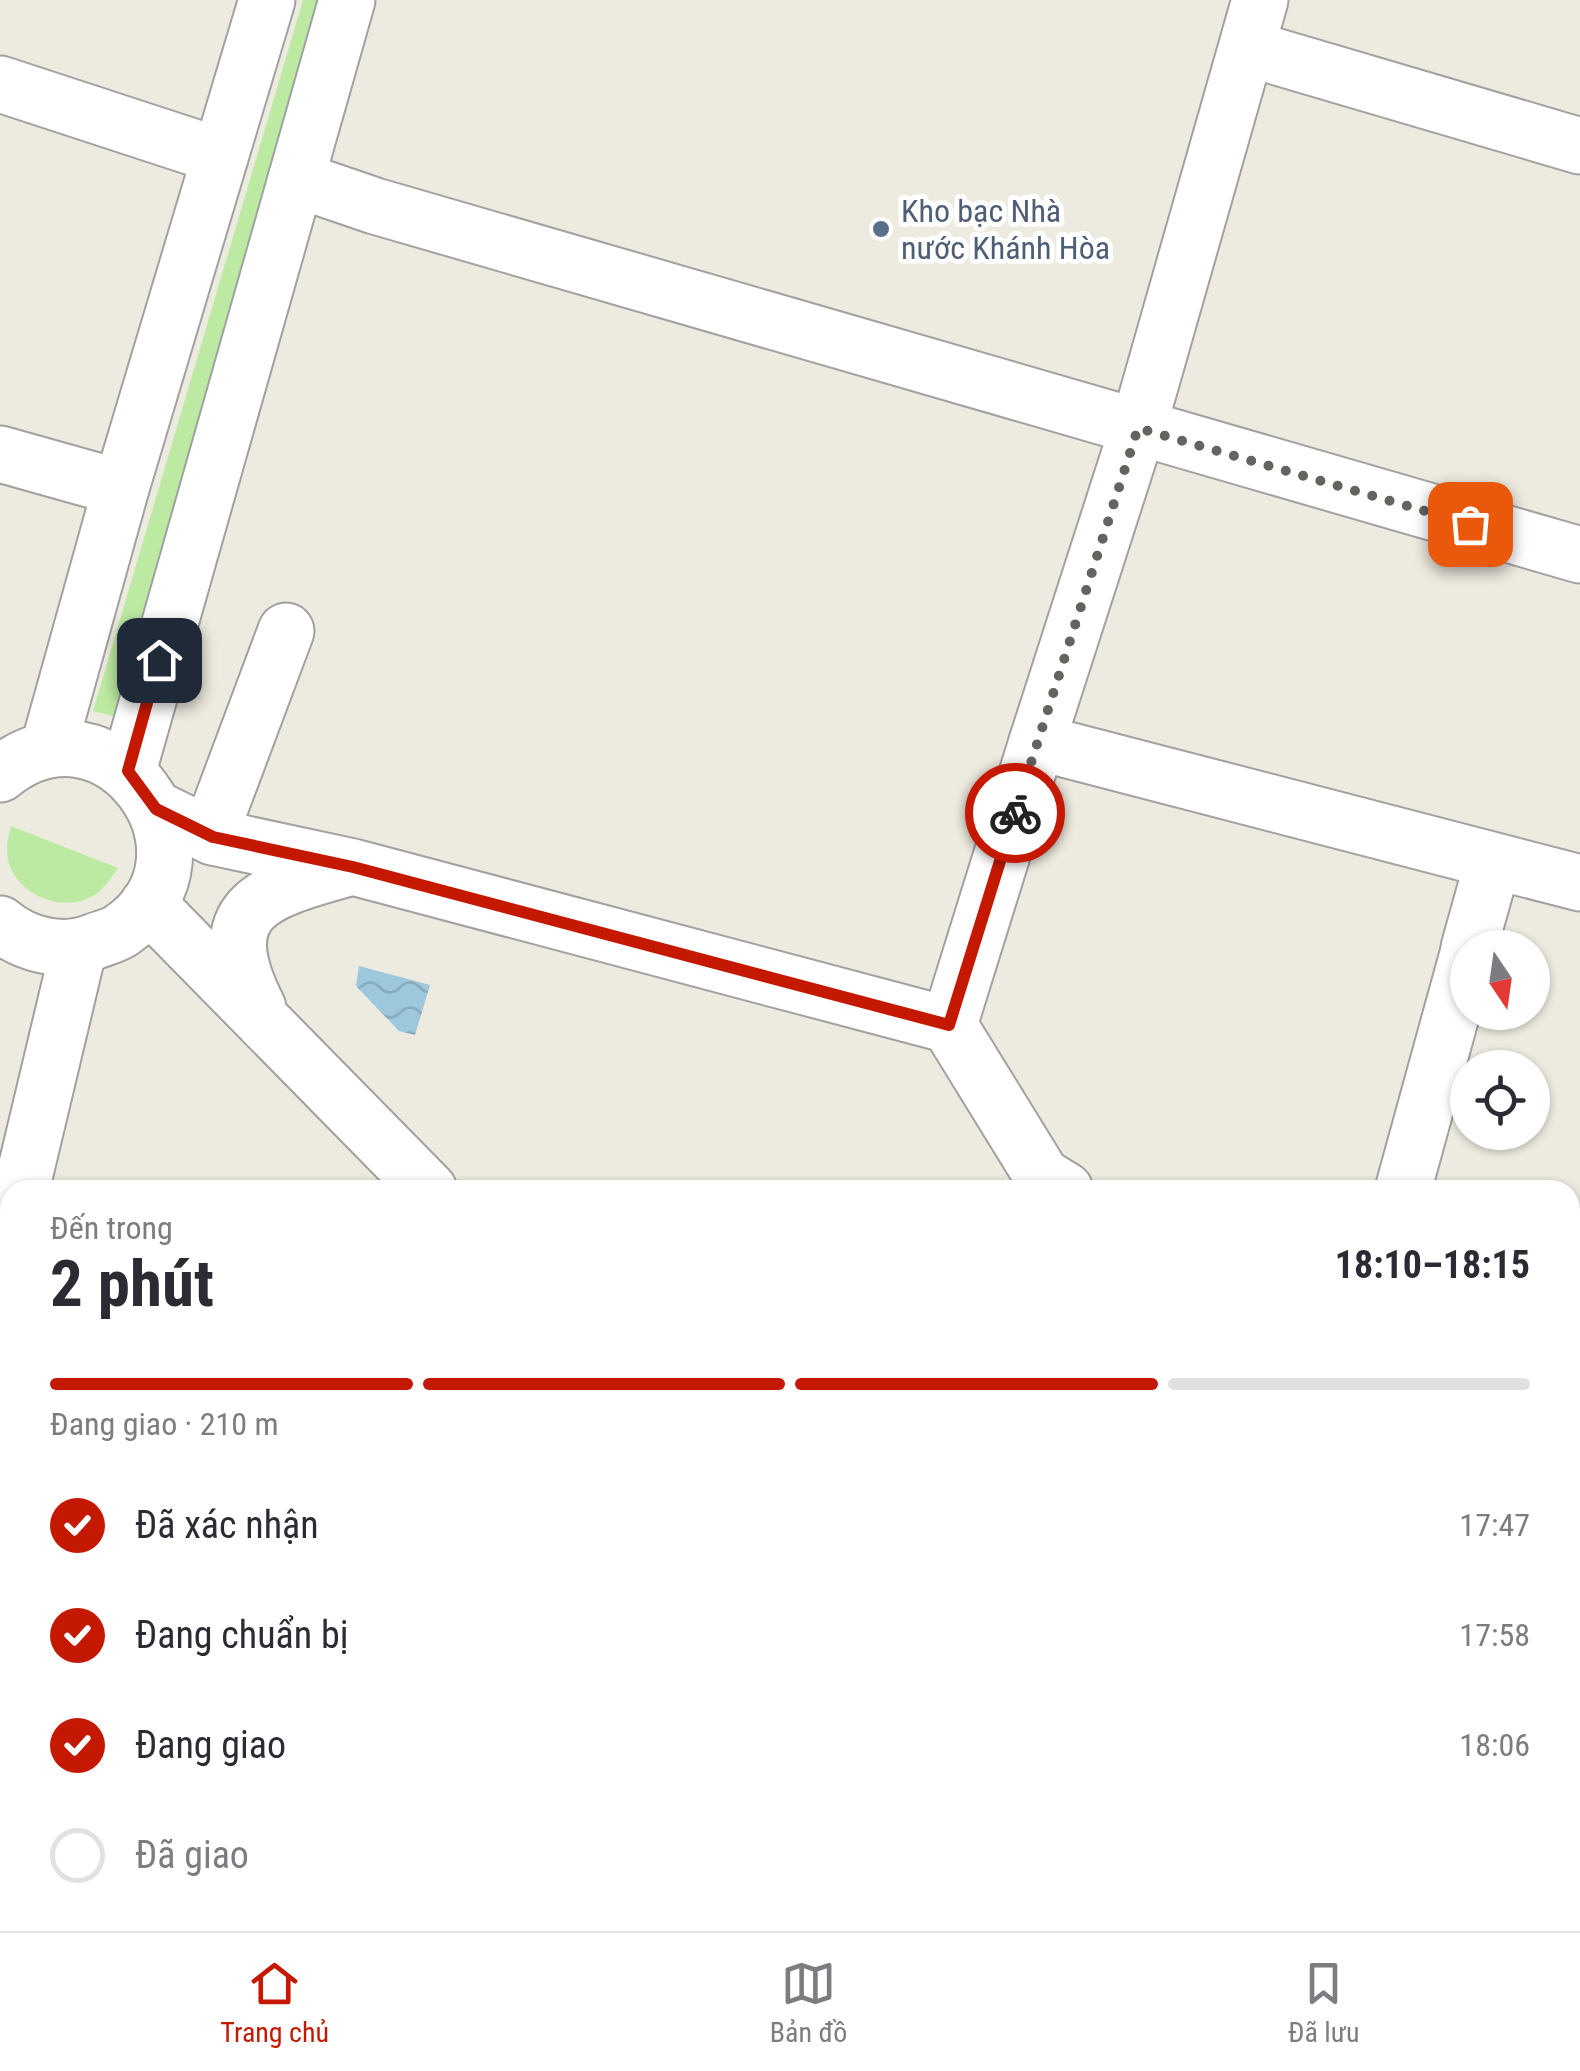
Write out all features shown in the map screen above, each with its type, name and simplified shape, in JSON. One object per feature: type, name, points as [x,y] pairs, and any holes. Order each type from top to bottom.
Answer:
[{"type":"street","points":[[48,750],[266,0]]},
{"type":"street","points":[[3,941],[79,947],[121,931],[148,904],[162,872],[165,844],[142,790],[296,179],[347,0]]},
{"type":"street","points":[[949,1025],[1138,428],[1254,24],[1580,146]]},
{"type":"street","points":[[0,84],[220,156]]},
{"type":"street","points":[[296,179],[375,206],[1580,556]]},
{"type":"street","points":[[0,454],[122,488]]},
{"type":"street","points":[[213,837],[219,810],[286,631]]},
{"type":"street","points":[[1036,742],[1580,883]]},
{"type":"street","points":[[0,774],[29,756],[48,750],[98,754],[142,790],[213,837],[353,867],[949,1025],[1042,1176],[1049,1180]]},
{"type":"street","points":[[1474,930],[1492,862]]},
{"type":"street","points":[[263,1020],[238,960],[238,936],[245,918],[275,890],[353,867]]},
{"type":"street","points":[[148,904],[418,1180]]},
{"type":"street","points":[[23,1180],[79,947]]},
{"type":"street","points":[[1406,1180],[1450,1017]]},
{"type":"green space","points":[[303,0],[334,0],[128,720],[93,711]]},
{"type":"green space","points":[[11,826],[118,868],[103,888],[78,902],[64,903],[36,895],[15,876],[9,864]]},
{"type":"water","points":[[359,966],[430,985],[415,1035],[399,1031],[356,986]]},
{"type":"way so far","points":[[1015,813],[1138,428],[1470,524]]},
{"type":"place","name":"Kho bạc Nhà nước Khánh Hòa","points":[[881,229]]},
{"type":"route","points":[[159,660],[128,771],[156,809],[213,837],[353,867],[949,1025],[1015,813]]}]
